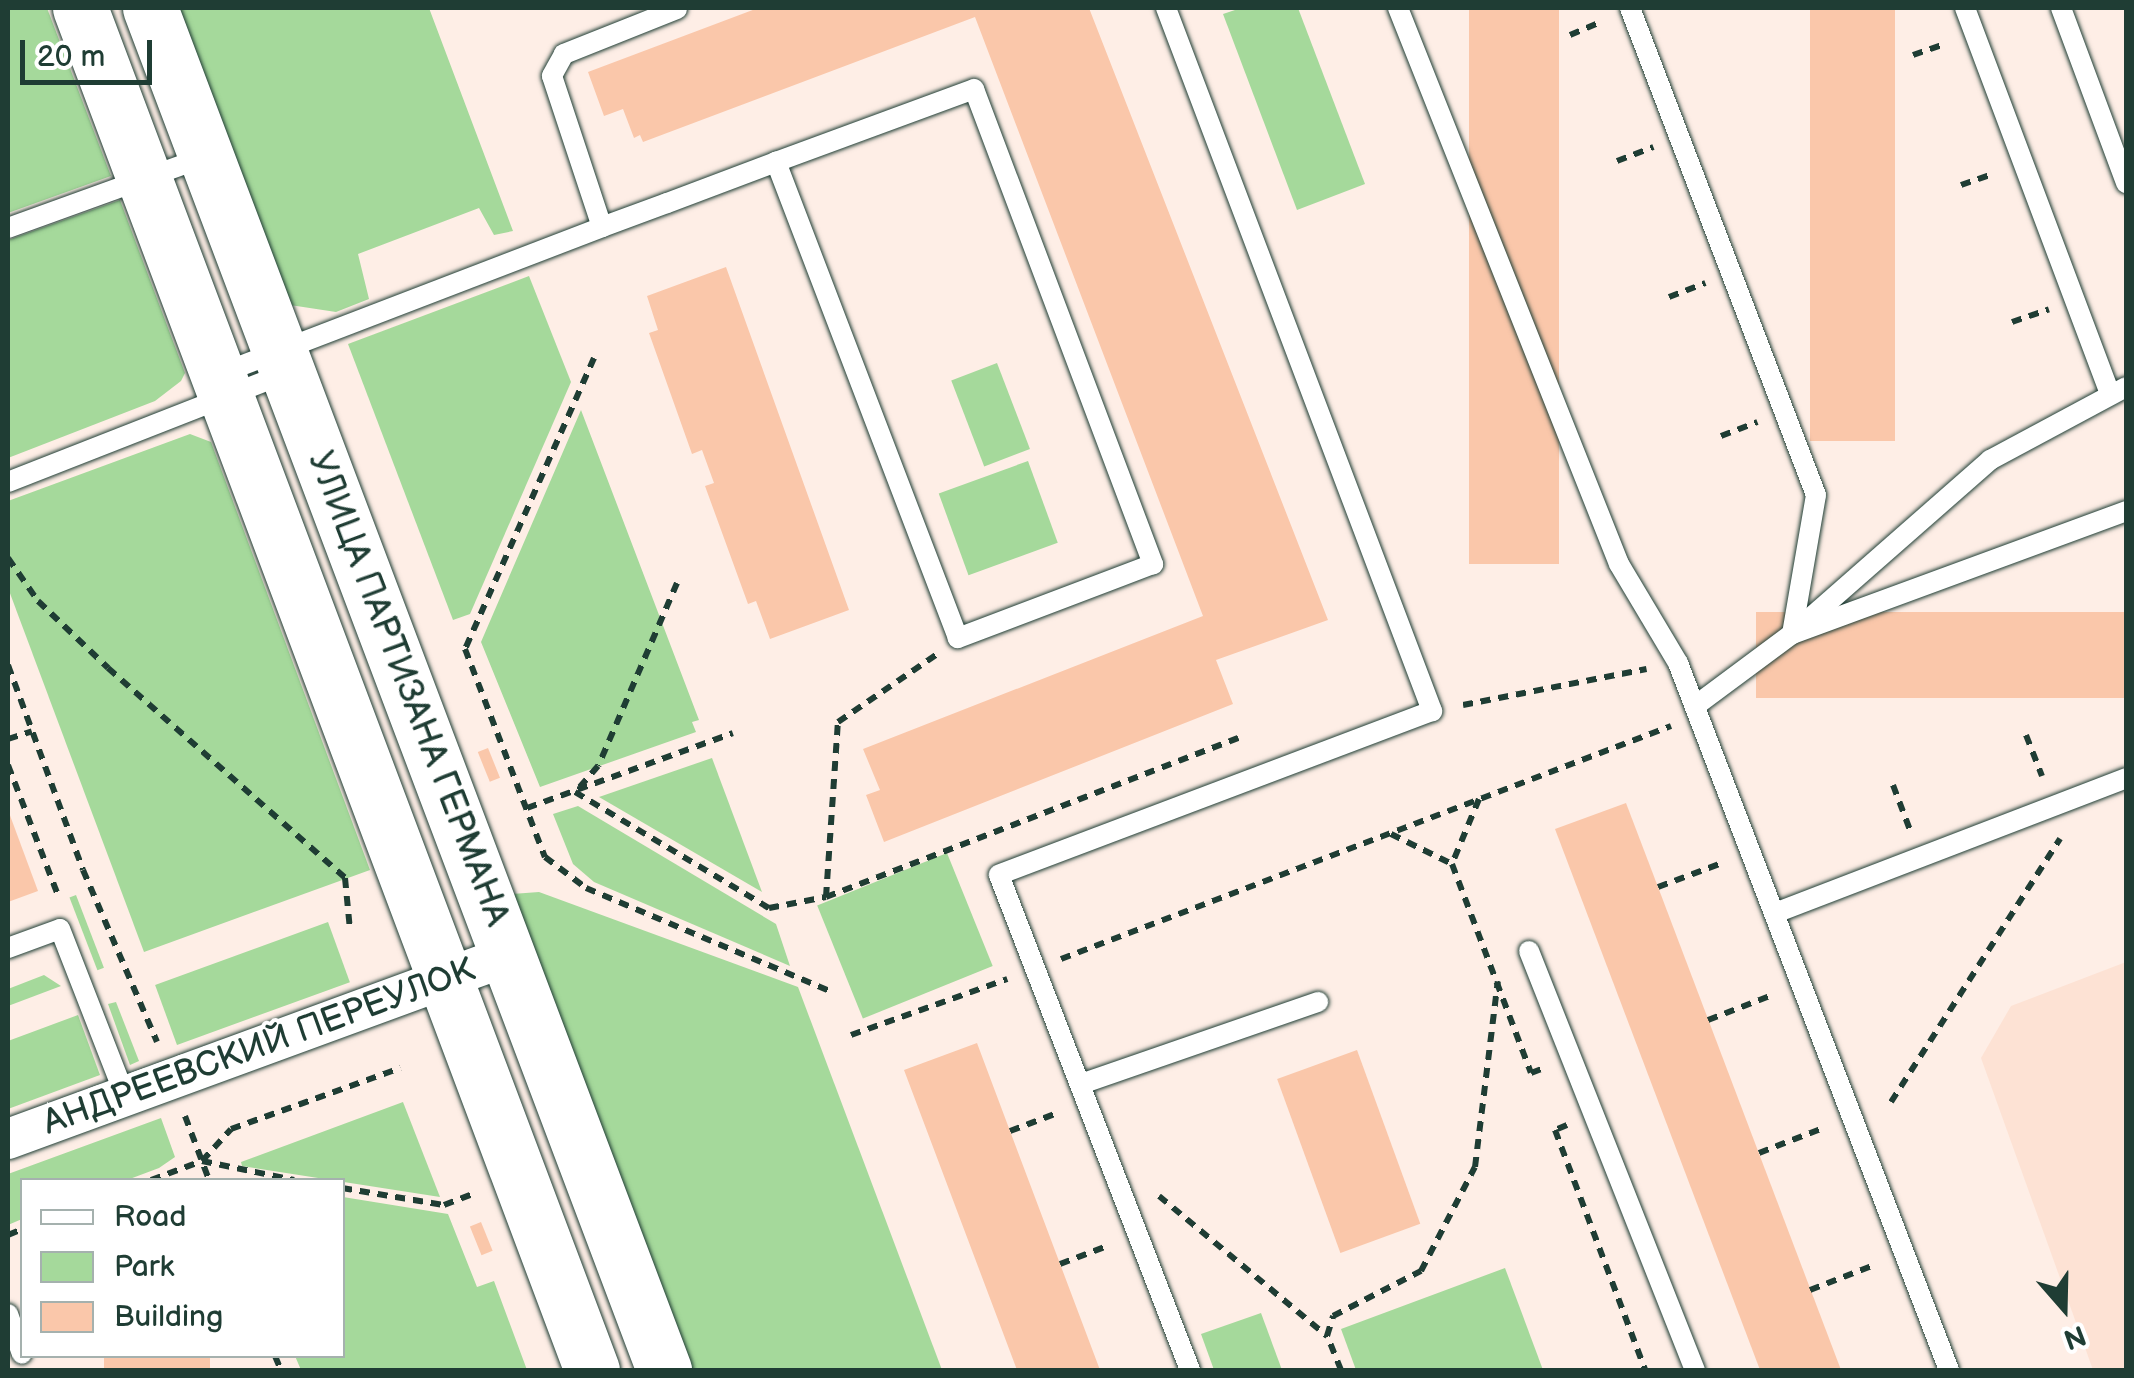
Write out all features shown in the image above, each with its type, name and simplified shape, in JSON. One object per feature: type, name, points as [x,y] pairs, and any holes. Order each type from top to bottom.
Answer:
[{"type":"main road","name":"УЛИЦА ПАРТИЗАНА ГЕРМАНА","points":[[80,8],[448,978],[592,1370]]},
{"type":"main road","name":"УЛИЦА ПАРТИЗАНА ГЕРМАНА","points":[[150,8],[664,1370]]},
{"type":"street","name":"АНДРЕЕВСКИЙ ПЕРЕУЛОК","points":[[8,1140],[510,956]]},
{"type":"lane","points":[[602,227],[552,76],[564,54],[678,8]]},
{"type":"lane","points":[[1166,8],[1432,711],[1000,875],[1190,1370]]},
{"type":"lane","points":[[1398,8],[1619,564],[1678,663],[1948,1370]]},
{"type":"lane","points":[[1630,8],[1816,496],[1792,634]]},
{"type":"lane","points":[[1695,706],[1792,634],[1990,460],[2118,390],[1965,8]]},
{"type":"lane","points":[[2061,8],[2126,183]]},
{"type":"lane","points":[[8,482],[224,385],[602,227],[974,88],[1153,564],[958,638],[776,162]]},
{"type":"lane","points":[[8,228],[206,156]]},
{"type":"lane","points":[[1792,634],[2126,512]]},
{"type":"lane","points":[[1774,913],[2126,778]]},
{"type":"lane","points":[[8,948],[60,930],[125,1096]]},
{"type":"lane","points":[[1529,951],[1695,1370]]},
{"type":"lane","points":[[1084,1092],[1318,1002]]},
{"type":"lane","points":[[8,1314],[20,1347]]},
{"type":"path","points":[[594,358],[465,649],[545,857],[586,888],[832,992]]},
{"type":"path","points":[[8,558],[38,601],[120,680],[345,878],[350,930]]},
{"type":"path","points":[[575,792],[598,766],[677,584]]},
{"type":"path","points":[[826,897],[838,722],[958,638]]},
{"type":"path","points":[[1432,711],[1678,663]]},
{"type":"path","points":[[8,665],[161,1052]]},
{"type":"path","points":[[1151,925],[1674,725],[1695,706]]},
{"type":"path","points":[[8,739],[32,731]]},
{"type":"path","points":[[526,808],[733,733]]},
{"type":"path","points":[[2026,734],[2053,806]]},
{"type":"path","points":[[575,792],[769,908],[826,897],[1238,738]]},
{"type":"path","points":[[8,765],[59,899],[42,906]]},
{"type":"path","points":[[1893,785],[1920,857]]},
{"type":"path","points":[[1891,1102],[2090,791]]},
{"type":"path","points":[[1390,833],[1452,864]]},
{"type":"path","points":[[1658,887],[1750,852]]},
{"type":"path","points":[[1327,1336],[1333,1316],[1421,1271],[1475,1167],[1498,980]]},
{"type":"path","points":[[1708,1020],[1801,984]]},
{"type":"path","points":[[157,1178],[202,1161],[231,1129],[400,1068]]},
{"type":"path","points":[[1010,1130],[1084,1092]]},
{"type":"path","points":[[184,1112],[209,1178]]},
{"type":"path","points":[[1759,1153],[1852,1117]]},
{"type":"path","points":[[1107,1152],[1327,1336],[1341,1370]]},
{"type":"path","points":[[202,1161],[284,1178]]},
{"type":"path","points":[[345,1188],[444,1205],[474,1193]]},
{"type":"path","points":[[1060,1264],[1138,1234]]},
{"type":"path","points":[[1810,1290],[1904,1253]]},
{"type":"shaded area","points":[[2126,962],[2126,1370],[2093,1370],[1981,1058],[2011,1006]]},
{"type":"green space","points":[[8,8],[47,8],[111,176],[8,213]]},
{"type":"green space","points":[[178,8],[429,8],[513,231],[494,235],[479,208],[358,254],[369,299],[336,312],[290,305]]},
{"type":"green space","points":[[1241,8],[1298,8],[1365,184],[1297,210],[1223,14]]},
{"type":"green space","points":[[120,200],[185,373],[181,381],[155,401],[8,458],[8,240]]},
{"type":"green space","points":[[529,276],[571,382],[470,614],[453,620],[348,344]]},
{"type":"green space","points":[[997,363],[1030,449],[984,466],[951,381]]},
{"type":"green space","points":[[581,410],[699,720],[692,722],[696,732],[540,787],[481,642]]},
{"type":"green space","points":[[190,434],[211,442],[370,870],[144,952],[8,588],[8,501]]},
{"type":"green space","points":[[1028,461],[1058,543],[968,575],[939,493]]},
{"type":"green space","points":[[712,758],[762,892],[599,797]]},
{"type":"green space","points":[[578,806],[776,924],[790,966],[594,882],[573,864],[553,814]]},
{"type":"green space","points":[[947,853],[993,966],[863,1019],[817,905]]},
{"type":"green space","points":[[539,892],[798,987],[942,1370],[691,1370],[512,894]]},
{"type":"green space","points":[[76,895],[104,968],[97,970],[69,898]]},
{"type":"green space","points":[[328,922],[350,982],[177,1045],[155,985]]},
{"type":"green space","points":[[44,975],[61,986],[8,1006],[8,989]]},
{"type":"green space","points":[[116,1002],[139,1061],[130,1065],[108,1004]]},
{"type":"green space","points":[[78,1015],[100,1075],[8,1109],[8,1041]]},
{"type":"green space","points":[[403,1102],[440,1197],[345,1182],[345,1178],[319,1178],[242,1166],[241,1162]]},
{"type":"green space","points":[[161,1118],[175,1157],[132,1178],[20,1178],[20,1220],[8,1225],[8,1174]]},
{"type":"green space","points":[[345,1197],[448,1214],[477,1287],[494,1281],[527,1370],[301,1370],[296,1358],[345,1358]]},
{"type":"green space","points":[[1505,1268],[1543,1370],[1356,1370],[1341,1329]]},
{"type":"green space","points":[[1261,1313],[1282,1370],[1214,1370],[1201,1334]]},
{"type":"building","points":[[758,8],[1089,8],[1328,620],[1216,660],[1233,704],[884,842],[866,795],[880,790],[863,749],[1203,616],[975,17],[643,142],[640,135],[634,138],[623,109],[604,116],[588,72]]},
{"type":"building","points":[[1469,8],[1559,8],[1559,564],[1469,564]]},
{"type":"building","points":[[1810,8],[1895,8],[1895,441],[1810,441]]},
{"type":"building","points":[[726,267],[849,610],[770,639],[756,601],[748,604],[705,486],[714,483],[702,450],[692,454],[649,333],[658,330],[647,296]]},
{"type":"building","points":[[1756,612],[2126,612],[2126,698],[1756,698]]},
{"type":"building","points":[[488,748],[500,778],[490,782],[478,752]]},
{"type":"building","points":[[1626,803],[1841,1370],[1760,1370],[1555,829]]},
{"type":"building","points":[[8,810],[38,891],[8,902]]},
{"type":"building","points":[[977,1043],[1100,1370],[1017,1370],[904,1070]]},
{"type":"building","points":[[1357,1050],[1420,1224],[1340,1253],[1277,1079]]},
{"type":"building","points":[[481,1222],[493,1251],[481,1255],[470,1226]]},
{"type":"building","points":[[104,1358],[210,1358],[210,1370],[104,1370]]}]
